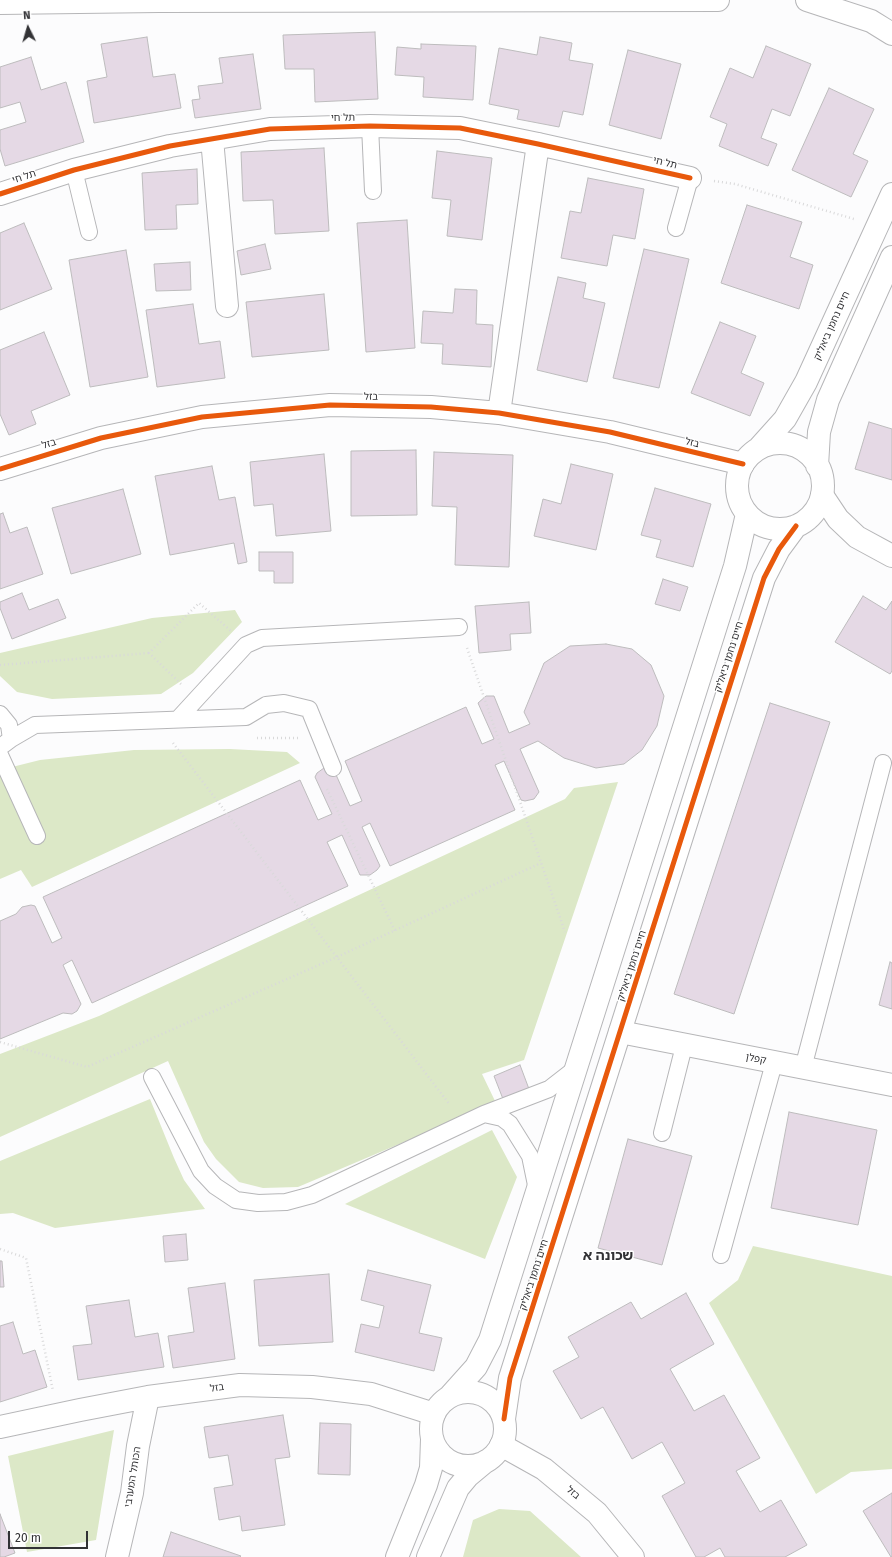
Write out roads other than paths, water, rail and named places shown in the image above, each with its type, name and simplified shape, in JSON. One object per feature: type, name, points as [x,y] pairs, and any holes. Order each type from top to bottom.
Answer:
[{"type":"street","points":[[0,3],[159,1],[718,0]]},
{"type":"street","points":[[807,0],[871,21],[892,34]]},
{"type":"street","name":"תל חי","points":[[0,194],[74,170],[170,146],[270,129],[370,126],[460,128],[690,178]]},
{"type":"street","points":[[212,139],[227,306]]},
{"type":"street","points":[[499,413],[538,144]]},
{"type":"street","name":"חיים נחמן ביאליק","points":[[750,457],[785,419],[806,382],[892,194]]},
{"type":"street","points":[[818,466],[809,455],[798,447],[784,444],[771,444],[750,457],[738,477],[737,490],[740,504],[758,523],[770,528],[783,529],[796,526],[807,519],[819,504],[822,495],[821,475],[818,466],[819,432],[828,400],[892,256]]},
{"type":"street","name":"בזל","points":[[0,469],[101,438],[202,416],[330,405],[431,407],[499,413],[750,457]]},
{"type":"street","points":[[822,495],[838,520],[857,536],[892,556]]},
{"type":"street","points":[[397,1557],[432,1468],[431,1426],[434,1414],[440,1404],[450,1396],[476,1367],[490,1340],[735,566],[748,514]]},
{"type":"street","name":"חיים נחמן ביאליק","points":[[504,1419],[510,1378],[764,578],[779,549],[796,526]]},
{"type":"street","name":"קפלן","points":[[620,1032],[684,1046],[892,1085]]},
{"type":"street","name":"בזל","points":[[0,1428],[58,1414],[148,1397],[240,1386],[312,1387],[371,1394],[434,1414]]},
{"type":"street","points":[[428,1557],[458,1488],[468,1476],[495,1454],[501,1445],[505,1428],[504,1419],[499,1409],[492,1401],[483,1395],[472,1392],[461,1392],[450,1396]]},
{"type":"street","name":"הכותל המערבי","points":[[117,1557],[132,1493],[138,1446],[148,1397]]},
{"type":"street","points":[[432,1439],[444,1458],[454,1463],[464,1466],[476,1465],[486,1461]]},
{"type":"street","name":"בזל","points":[[501,1445],[544,1469],[597,1513],[633,1557]]},
{"type":"lane","points":[[370,126],[373,191]]},
{"type":"lane","points":[[74,170],[89,232]]},
{"type":"lane","points":[[676,228],[690,178]]},
{"type":"lane","points":[[178,719],[246,645],[262,638],[459,626]]},
{"type":"lane","points":[[6,743],[36,725],[246,717],[266,705],[284,703],[309,709],[333,768]]},
{"type":"lane","points":[[0,714],[9,725],[6,743]]},
{"type":"lane","points":[[0,755],[37,836]]},
{"type":"lane","points":[[803,1068],[883,763]]},
{"type":"lane","points":[[662,1133],[684,1046]]},
{"type":"lane","points":[[721,1255],[774,1063]]},
{"type":"lane","points":[[152,1077],[201,1171],[216,1186],[236,1200],[258,1203],[286,1202],[312,1195],[484,1114],[549,1089],[576,1068]]},
{"type":"lane","points":[[484,1114],[502,1118],[510,1124],[530,1156],[537,1192]]},
{"type":"district","name":"שכונה א","points":[[608,1256]]}]
